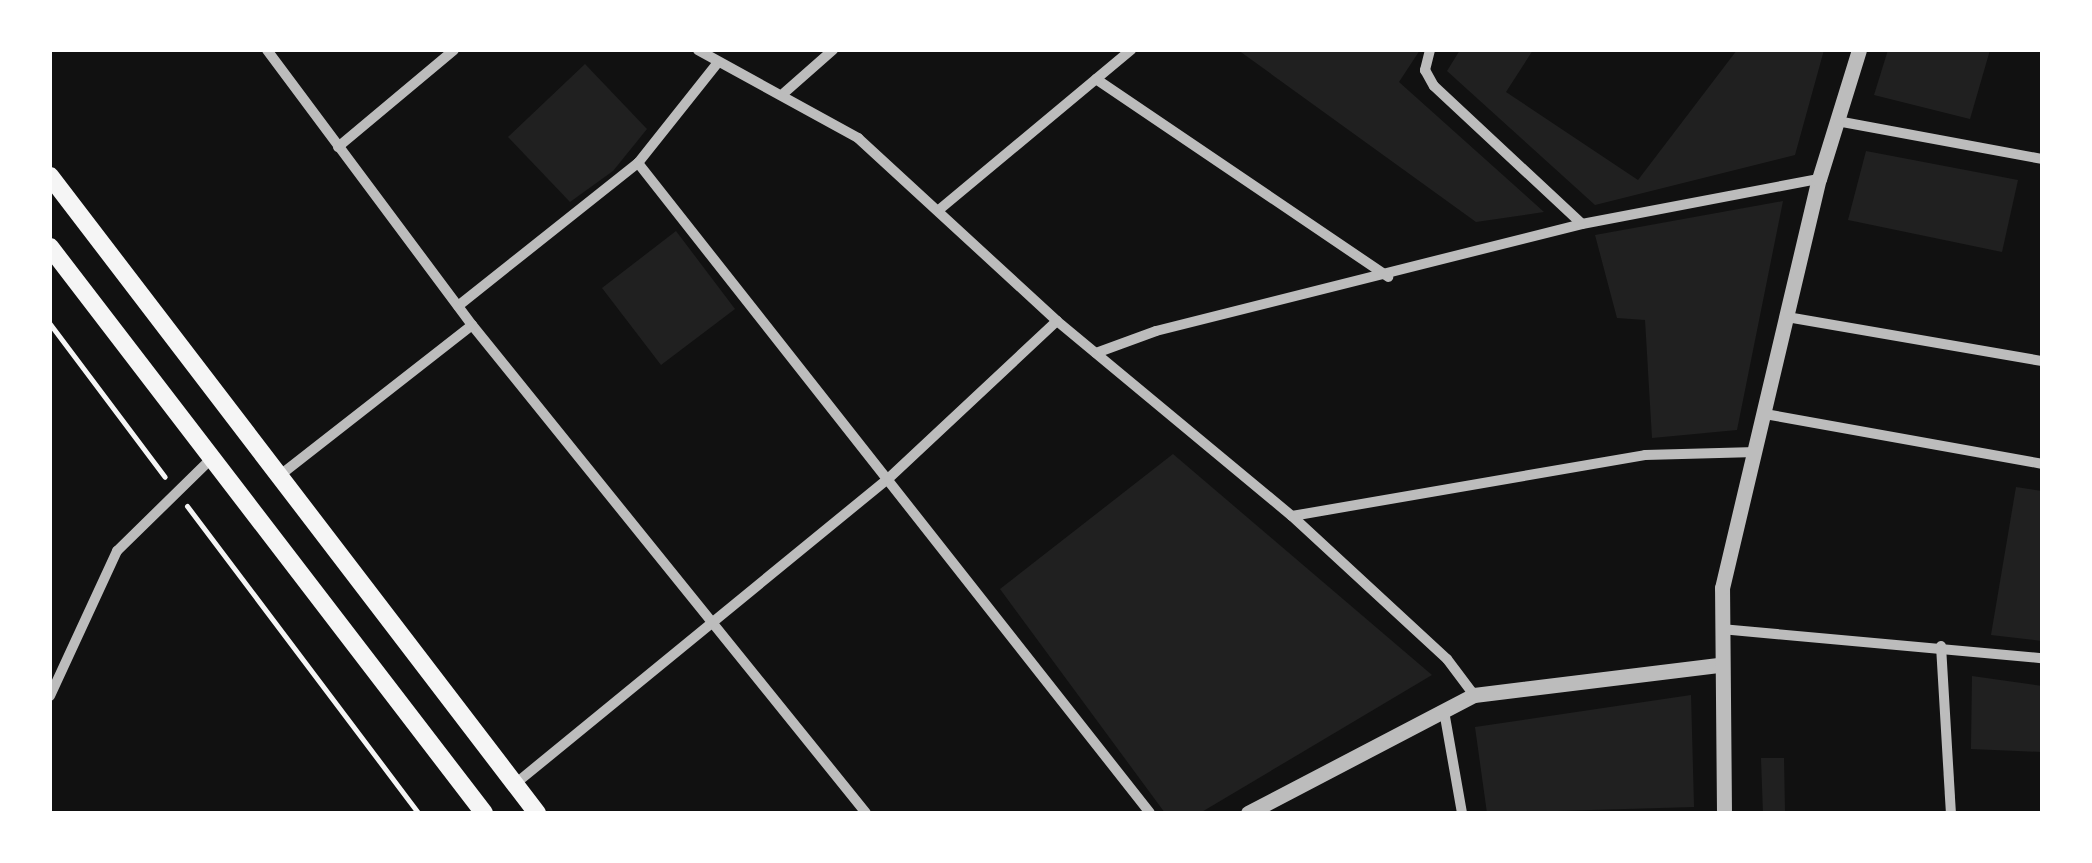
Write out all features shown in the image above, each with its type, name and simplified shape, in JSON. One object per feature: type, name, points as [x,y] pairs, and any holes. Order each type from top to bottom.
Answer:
[{"type":"main road","points":[[50,176],[537,813]]},
{"type":"main road","points":[[50,247],[477,811]]},
{"type":"street","points":[[267,50],[472,325],[866,813]]},
{"type":"street","points":[[338,148],[454,50]]},
{"type":"street","points":[[698,50],[716,65],[784,92],[858,138],[1057,320],[1292,516],[1447,659],[1474,695]]},
{"type":"street","points":[[784,92],[834,50]]},
{"type":"street","points":[[940,209],[1131,50]]},
{"type":"street","points":[[1430,50],[1425,70],[1434,86],[1582,224]]},
{"type":"street","points":[[1724,813],[1718,665],[1722,588],[1819,179],[1859,50]]},
{"type":"street","points":[[458,306],[638,163],[716,65]]},
{"type":"street","points":[[1096,79],[1388,277]]},
{"type":"street","points":[[1837,120],[2042,159]]},
{"type":"street","points":[[638,163],[1150,813]]},
{"type":"street","points":[[1096,353],[1156,331],[1388,277],[1582,224],[1819,179]]},
{"type":"street","points":[[1788,317],[2042,362]]},
{"type":"street","points":[[515,784],[712,627],[889,478],[1057,320]]},
{"type":"street","points":[[279,476],[472,325]]},
{"type":"street","points":[[1764,414],[2042,464]]},
{"type":"street","points":[[1292,516],[1645,455],[1756,452]]},
{"type":"street","points":[[50,696],[117,551],[211,459]]},
{"type":"street","points":[[1721,629],[2042,658]]},
{"type":"street","points":[[1941,646],[1951,813]]},
{"type":"street","points":[[1248,813],[1474,695],[1718,665]]},
{"type":"street","points":[[1444,711],[1462,813]]},
{"type":"path","points":[[50,324],[418,813]]},
{"type":"shaded area","points":[[1238,50],[1420,50],[1399,82],[1544,212],[1476,222]]},
{"type":"shaded area","points":[[1460,50],[1533,50],[1506,92],[1638,180],[1737,50],[1824,50],[1795,155],[1595,205],[1447,71]]},
{"type":"shaded area","points":[[1888,50],[1990,50],[1970,119],[1874,95]]},
{"type":"shaded area","points":[[585,64],[647,129],[613,171],[570,202],[508,137]]},
{"type":"shaded area","points":[[1866,151],[2018,180],[2002,252],[1848,220]]},
{"type":"shaded area","points":[[1783,201],[1737,430],[1652,438],[1645,320],[1617,318],[1595,235]]},
{"type":"shaded area","points":[[676,231],[735,309],[661,365],[602,288]]},
{"type":"shaded area","points":[[1173,454],[1432,675],[1200,813],[1165,813],[1000,589]]},
{"type":"shaded area","points":[[2016,487],[2042,491],[2042,641],[1991,635]]},
{"type":"shaded area","points":[[1972,676],[2042,686],[2042,752],[1971,749]]},
{"type":"shaded area","points":[[1691,695],[1694,807],[1487,813],[1475,727]]},
{"type":"shaded area","points":[[1761,758],[1784,758],[1785,813],[1763,813]]}]
